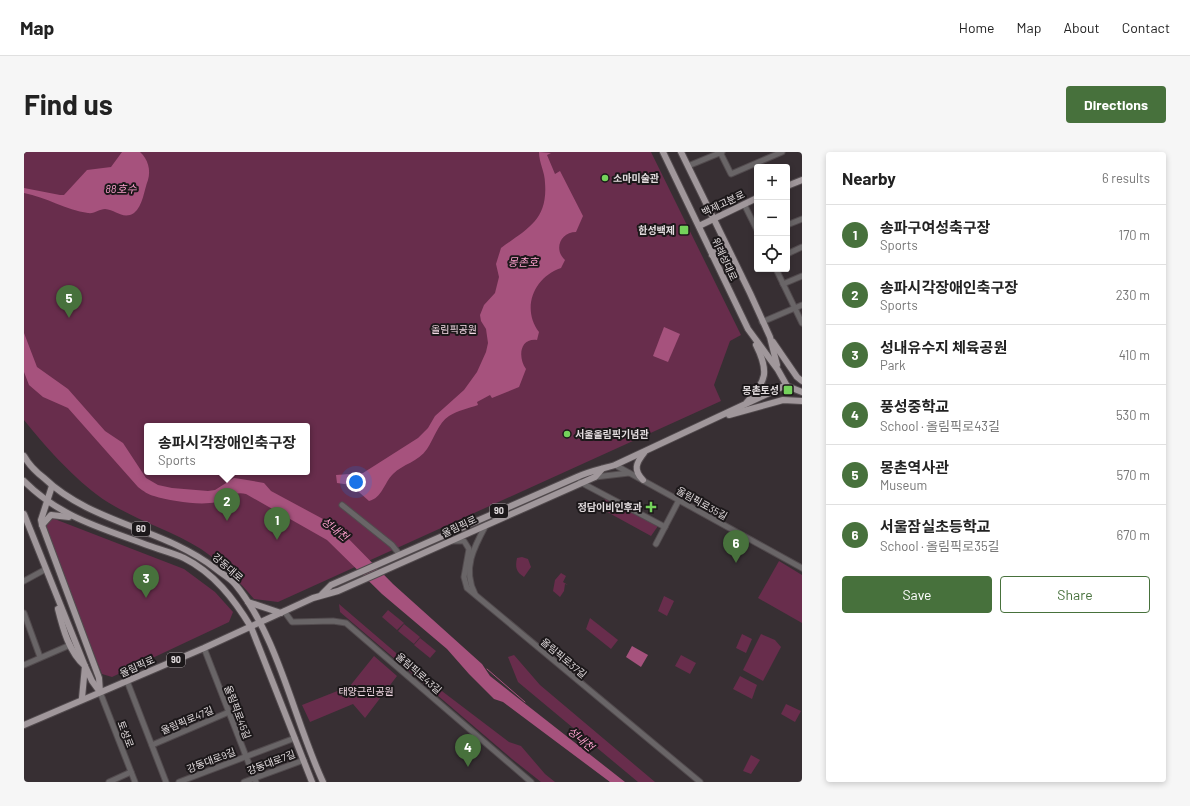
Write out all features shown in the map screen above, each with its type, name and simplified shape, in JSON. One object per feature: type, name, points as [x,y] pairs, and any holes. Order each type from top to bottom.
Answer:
[{"type":"main road","name":"위례성대로","points":[[663,152],[748,329],[778,370],[787,386]]},
{"type":"main road","name":"위례성대로","points":[[681,152],[770,337],[778,370]]},
{"type":"main road","points":[[790,185],[802,180]]},
{"type":"main road","name":"백제고분로","points":[[698,226],[754,199]]},
{"type":"main road","points":[[712,255],[717,249],[723,250],[733,258]]},
{"type":"main road","points":[[745,404],[761,387],[764,381],[765,367],[748,329]]},
{"type":"main road","points":[[770,337],[797,377],[802,381]]},
{"type":"main road","points":[[787,386],[802,392]]},
{"type":"main road","name":"올림픽로","points":[[24,725],[82,698],[128,681],[260,623],[322,594],[331,585],[398,555],[595,469],[602,469],[616,465],[745,404],[787,386]]},
{"type":"main road","name":"90","points":[[712,420],[783,400],[802,401]]},
{"type":"main road","points":[[643,480],[636,474],[636,467],[637,461],[644,451]]},
{"type":"main road","name":"강동대로","points":[[24,456],[29,464],[52,486],[83,507],[187,549],[234,584],[260,623],[268,639],[312,757],[323,782]]},
{"type":"main road","points":[[595,477],[602,469]]},
{"type":"main road","name":"올림픽로","points":[[322,594],[329,595],[453,541],[580,482],[595,477]]},
{"type":"main road","name":"강동대로","points":[[24,481],[54,507],[75,518],[184,558],[201,569],[221,586],[239,607],[251,627],[312,782]]},
{"type":"main road","points":[[52,486],[46,501],[42,525],[99,678],[100,692]]},
{"type":"main road","points":[[24,514],[46,569],[63,628],[76,658],[85,666]]},
{"type":"main road","points":[[42,525],[51,515],[75,518]]},
{"type":"main road","points":[[24,525],[38,550]]},
{"type":"main road","points":[[46,569],[55,568],[59,573]]},
{"type":"main road","points":[[54,593],[85,666],[92,681],[100,692]]},
{"type":"main road","points":[[247,602],[282,612]]},
{"type":"main road","points":[[82,698],[85,666]]},
{"type":"street","points":[[688,166],[721,152],[731,174],[782,152]]},
{"type":"street","points":[[744,204],[754,224]]},
{"type":"street","points":[[790,224],[802,219]]},
{"type":"street","points":[[790,253],[802,247]]},
{"type":"street","points":[[777,272],[802,322]]},
{"type":"street","points":[[783,284],[802,276]]},
{"type":"street","points":[[762,322],[794,307],[802,305]]},
{"type":"street","name":"올림픽로35길","points":[[616,465],[802,568]]},
{"type":"street","points":[[595,477],[630,473]]},
{"type":"street","points":[[580,482],[665,527]]},
{"type":"street","points":[[656,544],[679,500]]},
{"type":"street","points":[[342,505],[392,545],[398,555]]},
{"type":"street","name":"올림픽로37길","points":[[486,525],[478,541],[468,572],[470,584],[477,596],[700,782]]},
{"type":"street","points":[[453,541],[464,542],[468,545],[469,549],[464,577],[468,588],[477,596]]},
{"type":"street","points":[[24,581],[46,569]]},
{"type":"street","name":"올림픽로43길","points":[[282,612],[292,622],[333,621],[346,623],[531,782]]},
{"type":"street","points":[[24,613],[40,657]]},
{"type":"street","points":[[24,665],[70,645]]},
{"type":"street","name":"올림픽로45길","points":[[204,648],[255,780]]},
{"type":"street","name":"올림픽로47길","points":[[128,681],[166,782]]},
{"type":"street","name":"토성로","points":[[100,692],[135,782]]},
{"type":"street","name":"올림픽로47길","points":[[152,745],[229,712]]},
{"type":"street","name":"강동대로9길","points":[[179,782],[295,738]]},
{"type":"street","name":"강동대로7길","points":[[244,782],[255,780],[304,760]]},
{"type":"street","points":[[109,782],[131,772]]},
{"type":"green space","name":"올림픽공원","points":[[24,152],[651,152],[741,335],[730,341],[714,385],[721,401],[278,602],[254,599],[229,572],[201,549],[121,510],[96,494],[77,478],[24,420]]},
{"type":"green space","points":[[605,499],[658,526],[651,536],[600,508]]},
{"type":"green space","points":[[52,518],[184,569],[215,592],[233,612],[229,622],[112,677],[102,674],[74,605],[45,526],[48,520]]},
{"type":"green space","points":[[522,557],[528,559],[531,567],[524,577],[519,573],[516,567],[517,558]]},
{"type":"green space","points":[[779,561],[802,575],[802,623],[758,598]]},
{"type":"green space","points":[[561,573],[566,576],[563,582],[568,585],[565,584],[564,591],[560,597],[553,591],[555,580]]},
{"type":"green space","points":[[664,596],[674,601],[667,616],[658,611]]},
{"type":"green space","points":[[339,604],[430,682],[509,742],[521,746],[545,774],[555,782],[541,782],[512,759],[340,612]]},
{"type":"green space","points":[[388,610],[404,623],[397,630],[382,617]]},
{"type":"green space","points":[[590,618],[618,640],[611,649],[586,629]]},
{"type":"green space","points":[[404,624],[420,637],[414,644],[398,631]]},
{"type":"green space","points":[[742,634],[752,639],[746,653],[736,648]]},
{"type":"green space","points":[[761,634],[775,640],[781,647],[763,681],[743,670]]},
{"type":"green space","points":[[420,638],[436,651],[430,658],[414,645]]},
{"type":"green space","points":[[514,655],[540,685],[655,782],[638,782],[518,682],[508,657]]},
{"type":"green space","points":[[681,655],[696,663],[690,674],[675,666]]},
{"type":"green space","name":"태양근린공원","points":[[374,656],[397,676],[365,718],[353,704],[310,722],[302,705],[350,686]]},
{"type":"green space","points":[[740,676],[757,685],[752,699],[733,689]]},
{"type":"green space","points":[[786,704],[801,711],[795,722],[781,714]]},
{"type":"green space","points":[[751,755],[760,760],[751,774],[743,771]]},
{"type":"water","name":"88호수","points":[[122,152],[140,152],[147,161],[149,169],[149,176],[141,202],[137,210],[130,215],[123,215],[105,209],[90,213],[80,211],[24,193],[24,188],[64,195],[87,170],[111,167]]},
{"type":"water","name":"몽촌호","points":[[539,152],[551,153],[547,155],[555,174],[560,171],[583,216],[576,232],[566,235],[560,242],[559,246],[561,256],[565,260],[561,268],[544,278],[537,286],[533,294],[531,313],[539,332],[537,340],[527,342],[522,350],[521,354],[523,365],[526,369],[519,387],[492,398],[490,395],[477,402],[478,405],[459,411],[445,419],[436,431],[427,449],[415,460],[393,474],[380,494],[369,501],[351,485],[337,483],[336,475],[363,473],[418,438],[428,428],[435,416],[464,390],[477,372],[486,352],[488,343],[486,329],[481,321],[480,315],[484,305],[495,293],[499,277],[496,264],[501,248],[534,222],[543,206],[545,196],[545,179]]},
{"type":"water","points":[[664,327],[680,334],[668,362],[653,356]]},
{"type":"water","name":"성내천","points":[[24,333],[37,367],[68,389],[105,431],[123,443],[146,478],[158,485],[172,488],[208,491],[215,490],[234,478],[264,483],[271,491],[336,526],[393,584],[482,664],[490,676],[625,782],[610,782],[503,702],[494,699],[447,649],[382,594],[327,540],[246,494],[234,494],[216,502],[194,503],[161,498],[146,493],[138,487],[68,408],[43,397],[29,385],[24,372]]},
{"type":"water","points":[[632,646],[648,655],[641,667],[626,657]]},
{"type":"waterway","name":"성내천","points":[[487,669],[525,702]]},
{"type":"place","name":"소마미술관","points":[[605,178]]},
{"type":"place","name":"한성백제","points":[[684,230]]},
{"type":"place","name":"몽촌역사관","points":[[69,318]]},
{"type":"place","name":"몽촌토성","points":[[788,390]]},
{"type":"place","name":"서울올림픽기념관","points":[[567,434]]},
{"type":"place","name":"정담이비인후과","points":[[651,507]]},
{"type":"place","name":"송파시각장애인축구장","points":[[227,521]]},
{"type":"place","name":"송파구여성축구장","points":[[277,540]]},
{"type":"place","name":"서울잠실초등학교","points":[[736,563]]},
{"type":"place","name":"성내유수지 체육공원","points":[[146,598]]},
{"type":"place","name":"풍성중학교","points":[[468,767]]}]
